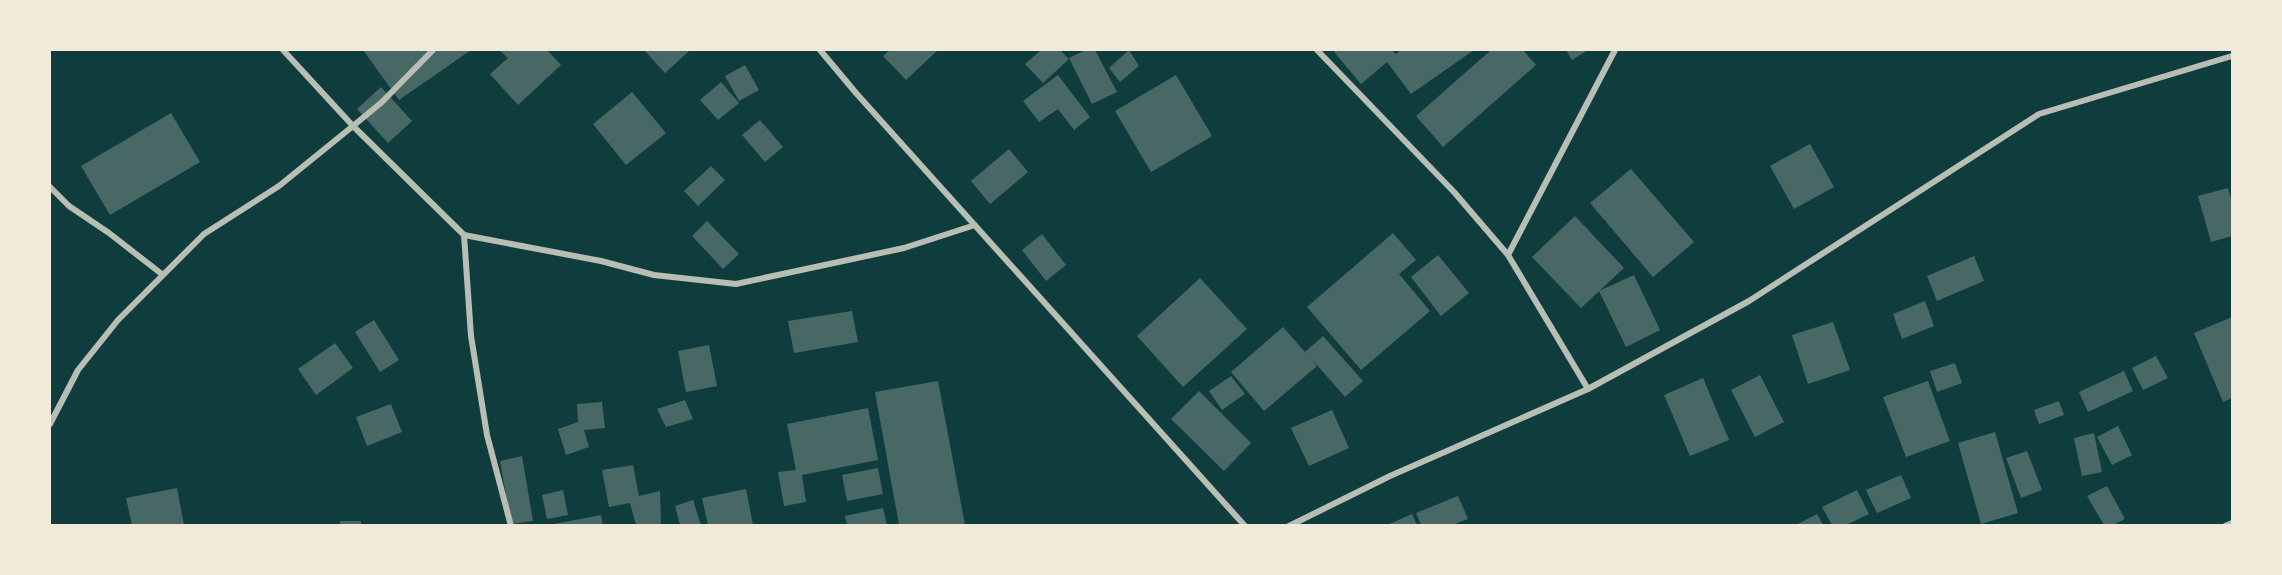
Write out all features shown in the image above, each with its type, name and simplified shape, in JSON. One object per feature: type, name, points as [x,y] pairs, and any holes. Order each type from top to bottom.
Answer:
[{"type":"street","points":[[284,50],[353,126],[464,235],[601,261],[654,275],[736,284],[904,248],[975,225]]},
{"type":"street","points":[[50,424],[78,370],[118,320],[204,234],[279,186],[382,102],[433,50]]},
{"type":"street","points":[[820,50],[856,93],[1245,525]]},
{"type":"street","points":[[1317,50],[1454,192],[1508,255],[1588,388]]},
{"type":"street","points":[[1508,255],[1615,50]]},
{"type":"street","points":[[1289,525],[1390,476],[1588,388],[1749,301],[2039,114],[2232,56]]},
{"type":"street","points":[[50,187],[69,206],[110,233],[163,275]]},
{"type":"street","points":[[464,235],[471,336],[487,435],[511,525]]},
{"type":"street","points":[[2225,525],[2232,523]]},
{"type":"building","points":[[363,50],[471,50],[399,100]]},
{"type":"building","points":[[499,50],[547,50],[561,65],[518,105],[490,74],[508,58]]},
{"type":"building","points":[[644,50],[688,50],[689,51],[665,73]]},
{"type":"building","points":[[890,50],[938,50],[906,80],[883,56]]},
{"type":"building","points":[[1041,50],[1060,50],[1069,59],[1043,83],[1025,64]]},
{"type":"building","points":[[1086,50],[1095,50],[1117,92],[1092,104],[1069,58]]},
{"type":"building","points":[[1129,50],[1139,66],[1120,82],[1109,68]]},
{"type":"building","points":[[1337,50],[1392,50],[1396,54],[1400,50],[1474,50],[1411,94],[1387,62],[1361,84],[1334,52]]},
{"type":"building","points":[[1491,50],[1523,50],[1536,65],[1443,147],[1416,116]]},
{"type":"building","points":[[1566,50],[1588,50],[1572,60]]},
{"type":"building","points":[[745,65],[759,90],[739,101],[725,76]]},
{"type":"building","points":[[1058,75],[1090,117],[1074,130],[1058,109],[1039,122],[1023,101]]},
{"type":"building","points":[[1176,75],[1212,136],[1151,172],[1115,111]]},
{"type":"building","points":[[721,82],[739,103],[718,120],[700,100]]},
{"type":"building","points":[[381,87],[412,121],[388,143],[357,109]]},
{"type":"building","points":[[632,92],[666,133],[626,165],[593,124]]},
{"type":"building","points":[[171,113],[200,162],[110,215],[81,166]]},
{"type":"building","points":[[760,120],[783,147],[765,162],[742,135]]},
{"type":"building","points":[[1810,144],[1834,187],[1794,209],[1770,166]]},
{"type":"building","points":[[1009,149],[1028,172],[990,204],[971,181]]},
{"type":"building","points":[[711,166],[725,180],[698,206],[684,191]]},
{"type":"building","points":[[1631,169],[1694,242],[1653,277],[1590,203]]},
{"type":"building","points":[[2228,188],[2232,203],[2232,236],[2211,242],[2198,196]]},
{"type":"building","points":[[1575,216],[1624,268],[1581,308],[1532,257]]},
{"type":"building","points":[[707,221],[739,254],[723,269],[692,236]]},
{"type":"building","points":[[1393,233],[1416,260],[1399,274],[1430,311],[1361,370],[1307,307]]},
{"type":"building","points":[[1042,234],[1066,265],[1046,281],[1022,250]]},
{"type":"building","points":[[1438,255],[1469,293],[1441,316],[1411,277]]},
{"type":"building","points":[[1974,256],[1984,281],[1937,301],[1927,276]]},
{"type":"building","points":[[1634,275],[1660,330],[1626,347],[1599,291]]},
{"type":"building","points":[[1200,278],[1247,329],[1183,387],[1137,336]]},
{"type":"building","points":[[1925,301],[1934,326],[1902,339],[1893,314]]},
{"type":"building","points":[[852,311],[858,342],[794,353],[788,321]]},
{"type":"building","points":[[2232,317],[2232,398],[2223,402],[2194,333]]},
{"type":"building","points":[[374,320],[399,360],[380,372],[355,332]]},
{"type":"building","points":[[1833,322],[1850,370],[1808,384],[1792,335]]},
{"type":"building","points":[[1283,327],[1305,352],[1323,336],[1363,381],[1345,397],[1310,357],[1317,366],[1264,411],[1231,372]]},
{"type":"building","points":[[335,343],[353,368],[316,395],[298,369]]},
{"type":"building","points":[[709,345],[717,386],[686,392],[678,351]]},
{"type":"building","points":[[2156,356],[2168,378],[2143,390],[2132,368]]},
{"type":"building","points":[[1955,363],[1962,383],[1937,392],[1930,371]]},
{"type":"building","points":[[2124,371],[2133,391],[2088,412],[2079,392]]},
{"type":"building","points":[[1760,375],[1784,422],[1755,437],[1731,390]]},
{"type":"building","points":[[1231,376],[1245,394],[1222,410],[1209,391]]},
{"type":"building","points":[[1703,378],[1729,440],[1690,456],[1664,395]]},
{"type":"building","points":[[938,381],[965,525],[899,525],[875,392]]},
{"type":"building","points":[[1928,381],[1950,441],[1906,457],[1883,397]]},
{"type":"building","points":[[1199,391],[1251,443],[1224,471],[1171,419]]},
{"type":"building","points":[[685,400],[693,419],[666,427],[657,409]]},
{"type":"building","points":[[2059,401],[2064,415],[2039,424],[2034,410]]},
{"type":"building","points":[[602,402],[605,428],[584,430],[589,447],[566,455],[558,429],[578,422],[577,404]]},
{"type":"building","points":[[391,404],[402,432],[367,446],[356,417]]},
{"type":"building","points":[[868,408],[878,460],[802,475],[806,502],[784,506],[778,472],[796,470],[787,424]]},
{"type":"building","points":[[1332,410],[1349,448],[1309,466],[1291,428]]},
{"type":"building","points":[[2118,426],[2132,455],[2112,465],[2097,437]]},
{"type":"building","points":[[1995,432],[2018,513],[1981,524],[1958,443]]},
{"type":"building","points":[[2094,433],[2102,472],[2082,476],[2074,438]]},
{"type":"building","points":[[2027,451],[2042,490],[2021,498],[2006,458]]},
{"type":"building","points":[[522,456],[533,521],[511,524],[500,461]]},
{"type":"building","points":[[633,465],[639,496],[660,491],[661,525],[636,525],[630,503],[609,507],[602,470]]},
{"type":"building","points":[[878,468],[883,494],[847,501],[842,475]]},
{"type":"building","points":[[1901,475],[1911,498],[1877,513],[1866,490]]},
{"type":"building","points":[[2107,486],[2125,519],[2113,525],[2104,525],[2087,496]]},
{"type":"building","points":[[177,488],[184,525],[132,525],[126,498]]},
{"type":"building","points":[[746,489],[753,525],[708,525],[702,498]]},
{"type":"building","points":[[563,490],[568,515],[547,519],[542,495]]},
{"type":"building","points":[[1857,490],[1869,514],[1846,525],[1832,525],[1822,507]]},
{"type":"building","points":[[1458,496],[1468,519],[1452,525],[1421,525],[1416,513]]},
{"type":"building","points":[[693,500],[701,525],[680,525],[675,506]]},
{"type":"building","points":[[883,508],[887,525],[847,525],[845,516]]},
{"type":"building","points":[[1412,514],[1417,525],[1387,525]]},
{"type":"building","points":[[1817,514],[1823,525],[1796,525]]},
{"type":"building","points":[[601,515],[603,525],[554,525],[554,524]]},
{"type":"building","points":[[340,521],[361,521],[361,525],[340,525]]}]
